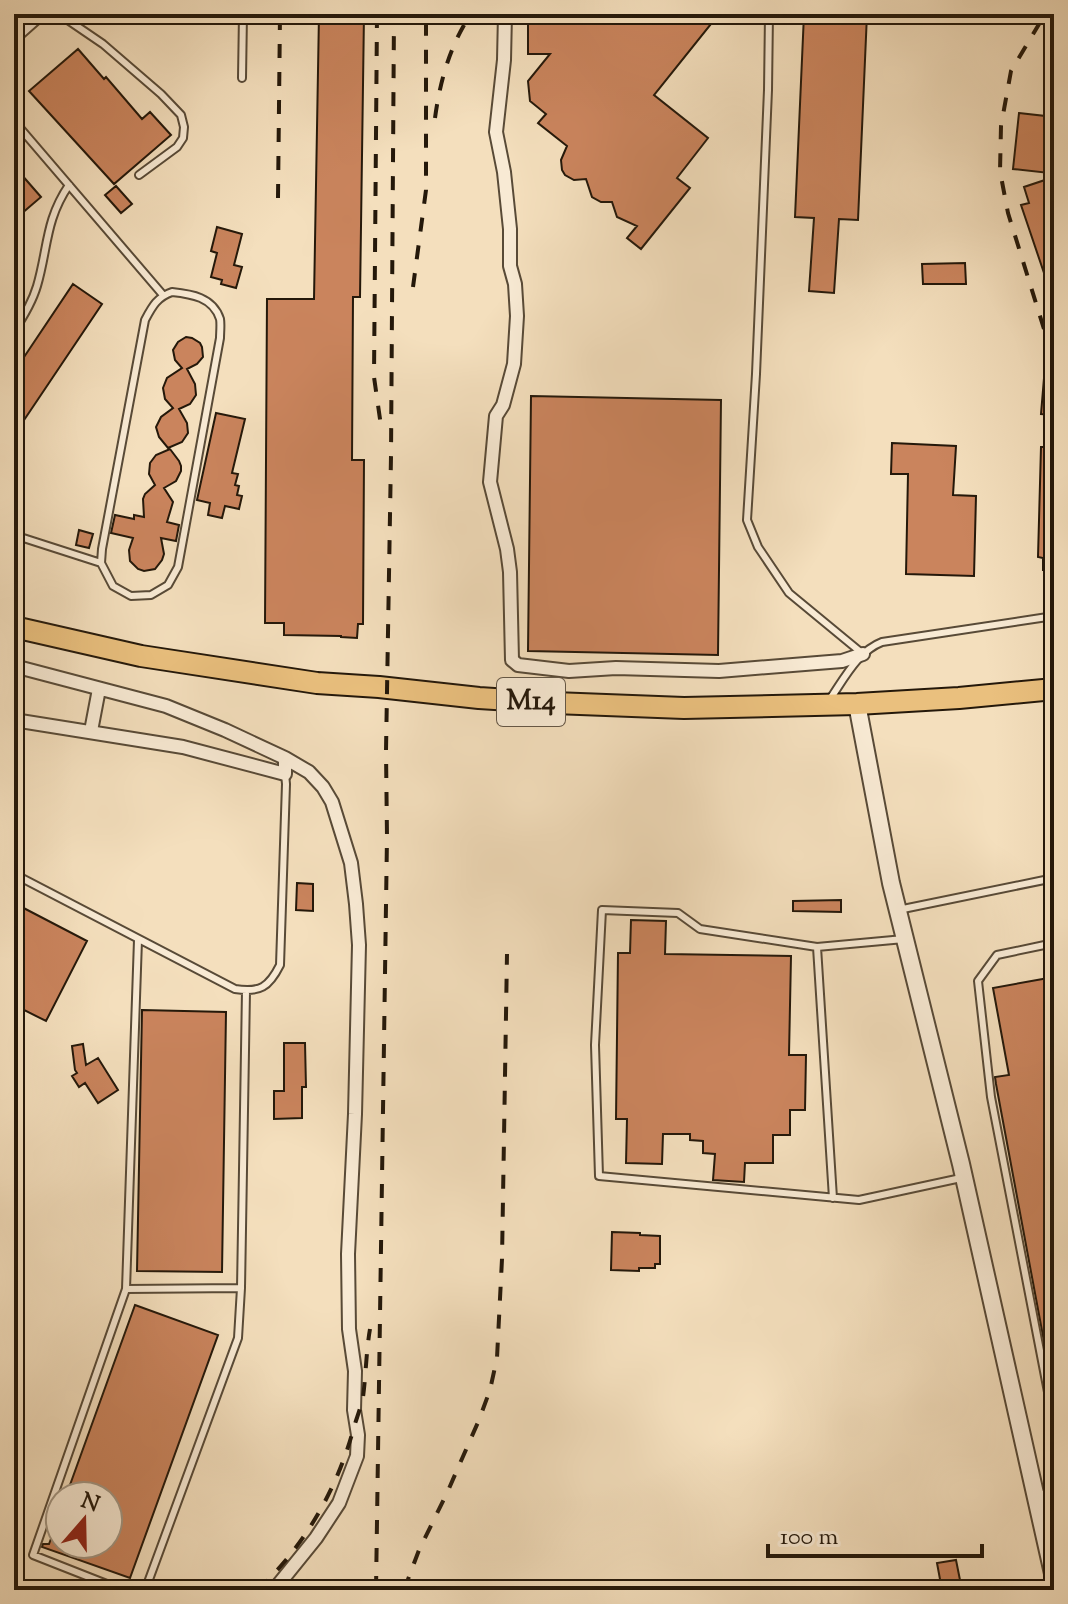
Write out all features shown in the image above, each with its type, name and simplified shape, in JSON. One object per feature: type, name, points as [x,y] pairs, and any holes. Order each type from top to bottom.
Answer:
[{"type":"highway","name":"M14","points":[[14,627],[141,656],[317,683],[554,703],[684,708],[825,705],[1054,689]]},
{"type":"street","points":[[14,37],[40,14]]},
{"type":"street","points":[[505,14],[504,60],[496,132],[506,187],[510,266],[515,284],[517,316],[514,364],[503,405],[496,416],[490,482],[510,572],[512,660],[518,665],[569,671],[616,668],[719,671],[842,661],[863,654]]},
{"type":"street","points":[[14,666],[166,706],[225,730],[309,772],[332,802],[351,863],[359,945],[348,1283],[349,1329],[355,1371],[357,1456],[339,1503],[316,1538],[274,1590]]},
{"type":"street","points":[[91,731],[99,689]]},
{"type":"street","points":[[857,704],[898,910],[1045,1496],[1054,1578]]},
{"type":"street","points":[[14,720],[183,747],[285,774],[285,758]]},
{"type":"lane","points":[[59,14],[103,44],[181,115],[183,138],[177,147],[139,175]]},
{"type":"lane","points":[[242,78],[243,14]]},
{"type":"lane","points":[[769,14],[756,374],[747,520],[758,547],[789,593],[863,654]]},
{"type":"lane","points":[[14,121],[163,295]]},
{"type":"lane","points":[[14,331],[33,298],[54,211],[69,185]]},
{"type":"lane","points":[[172,292],[192,294],[209,302],[220,318],[220,338],[178,567],[168,585],[160,590],[151,595],[131,596],[113,586],[101,563],[145,320],[163,295],[172,292]]},
{"type":"lane","points":[[14,535],[101,563]]},
{"type":"lane","points":[[825,705],[863,654],[882,642],[1054,616]]},
{"type":"lane","points":[[14,874],[235,989],[260,989],[272,981],[280,965],[285,774]]},
{"type":"lane","points":[[898,910],[1054,878]]},
{"type":"lane","points":[[905,939],[817,947],[700,929],[678,913],[602,910],[595,1045],[599,1176],[859,1200],[964,1177]]},
{"type":"lane","points":[[138,940],[126,1289],[33,1555],[124,1590],[147,1585],[238,1338],[246,991]]},
{"type":"lane","points":[[1054,943],[997,955],[978,981],[991,1097],[1048,1392],[1054,1399]]},
{"type":"lane","points":[[817,947],[833,1198]]},
{"type":"lane","points":[[126,1289],[241,1288]]},
{"type":"building","points":[[319,14],[364,14],[360,297],[353,297],[352,460],[364,460],[363,624],[358,624],[357,638],[284,635],[284,623],[265,623],[267,299],[314,299]]},
{"type":"building","points":[[528,14],[719,14],[654,95],[708,138],[677,178],[690,188],[641,249],[627,238],[637,226],[617,217],[612,202],[601,202],[592,197],[586,179],[574,180],[565,175],[561,160],[567,146],[538,123],[546,114],[530,101],[528,81],[550,54],[528,54]]},
{"type":"building","points":[[804,14],[867,14],[858,220],[839,219],[834,293],[809,291],[814,218],[795,217]]},
{"type":"building","points":[[78,49],[142,119],[150,112],[171,135],[114,184],[29,91]]},
{"type":"building","points":[[1019,113],[1054,117],[1049,173],[1013,169]]},
{"type":"building","points":[[14,166],[41,197],[14,220]]},
{"type":"building","points":[[1054,177],[1054,269],[1044,273],[1021,205],[1029,203],[1024,187]]},
{"type":"building","points":[[116,186],[132,204],[121,213],[105,195]]},
{"type":"building","points":[[217,227],[242,234],[234,265],[242,267],[236,288],[211,277],[217,253],[211,251]]},
{"type":"building","points":[[965,263],[966,284],[923,284],[922,264]]},
{"type":"building","points":[[73,284],[102,304],[14,435],[14,372]]},
{"type":"building","points":[[186,337],[200,343],[203,357],[187,369],[195,384],[196,395],[190,404],[179,409],[187,423],[188,433],[182,442],[168,448],[156,427],[161,417],[173,408],[165,399],[163,388],[167,378],[182,368],[175,360],[173,350]]},
{"type":"building","points":[[1044,378],[1054,379],[1054,415],[1041,414]]},
{"type":"building","points":[[531,396],[721,400],[718,655],[528,651]]},
{"type":"building","points":[[216,413],[245,419],[232,473],[238,474],[235,485],[239,486],[237,495],[242,496],[239,509],[225,506],[222,518],[208,515],[210,503],[197,500]]},
{"type":"building","points":[[892,443],[956,446],[953,495],[976,496],[974,576],[906,574],[908,474],[891,474]]},
{"type":"building","points":[[1041,447],[1054,447],[1054,570],[1043,570],[1043,558],[1038,557]]},
{"type":"building","points":[[170,449],[181,466],[176,481],[164,488],[173,502],[167,522],[179,525],[176,541],[161,538],[162,560],[155,569],[144,571],[130,561],[129,550],[133,538],[111,533],[115,515],[134,519],[134,515],[144,517],[143,499],[155,485],[149,474],[150,463],[156,455]]},
{"type":"building","points":[[79,530],[93,534],[89,548],[76,545]]},
{"type":"building","points":[[297,883],[313,884],[313,911],[296,910]]},
{"type":"building","points":[[841,900],[841,912],[793,911],[793,901]]},
{"type":"building","points":[[14,903],[87,941],[46,1021],[14,1005]]},
{"type":"building","points":[[631,920],[666,921],[665,954],[791,956],[789,1055],[806,1055],[805,1110],[790,1110],[790,1135],[773,1135],[773,1163],[745,1163],[744,1182],[713,1180],[715,1154],[703,1153],[703,1141],[690,1140],[690,1134],[663,1134],[662,1164],[626,1163],[627,1119],[616,1119],[618,953],[630,953]]},
{"type":"building","points":[[1054,977],[1054,1362],[1048,1363],[996,1084],[995,1077],[1009,1075],[993,988]]},
{"type":"building","points":[[142,1010],[226,1012],[222,1272],[137,1271]]},
{"type":"building","points":[[284,1043],[305,1043],[306,1087],[302,1087],[302,1118],[274,1119],[274,1091],[284,1091]]},
{"type":"building","points":[[83,1044],[86,1065],[98,1058],[118,1090],[98,1103],[85,1083],[79,1087],[72,1076],[77,1073],[72,1046]]},
{"type":"building","points":[[612,1232],[660,1236],[660,1264],[655,1264],[655,1268],[639,1268],[639,1271],[611,1270]]},
{"type":"building","points":[[135,1305],[218,1335],[130,1578],[79,1560],[124,1560],[124,1480],[72,1480]]},
{"type":"building","points":[[956,1560],[962,1590],[942,1590],[937,1563]]},
{"type":"railway","points":[[278,198],[280,14]]},
{"type":"railway","points":[[377,14],[374,377],[382,433]]},
{"type":"railway","points":[[376,1590],[394,14]]},
{"type":"railway","points":[[413,287],[426,190],[426,14]]},
{"type":"railway","points":[[435,118],[447,64],[471,14]]},
{"type":"railway","points":[[1044,329],[1008,213],[1000,171],[1001,126],[1011,71],[1045,14]]},
{"type":"railway","points":[[404,1590],[419,1550],[479,1420],[497,1358],[502,1259],[507,954]]},
{"type":"railway","points":[[258,1590],[305,1535],[329,1494],[347,1450],[363,1397],[370,1329]]}]
